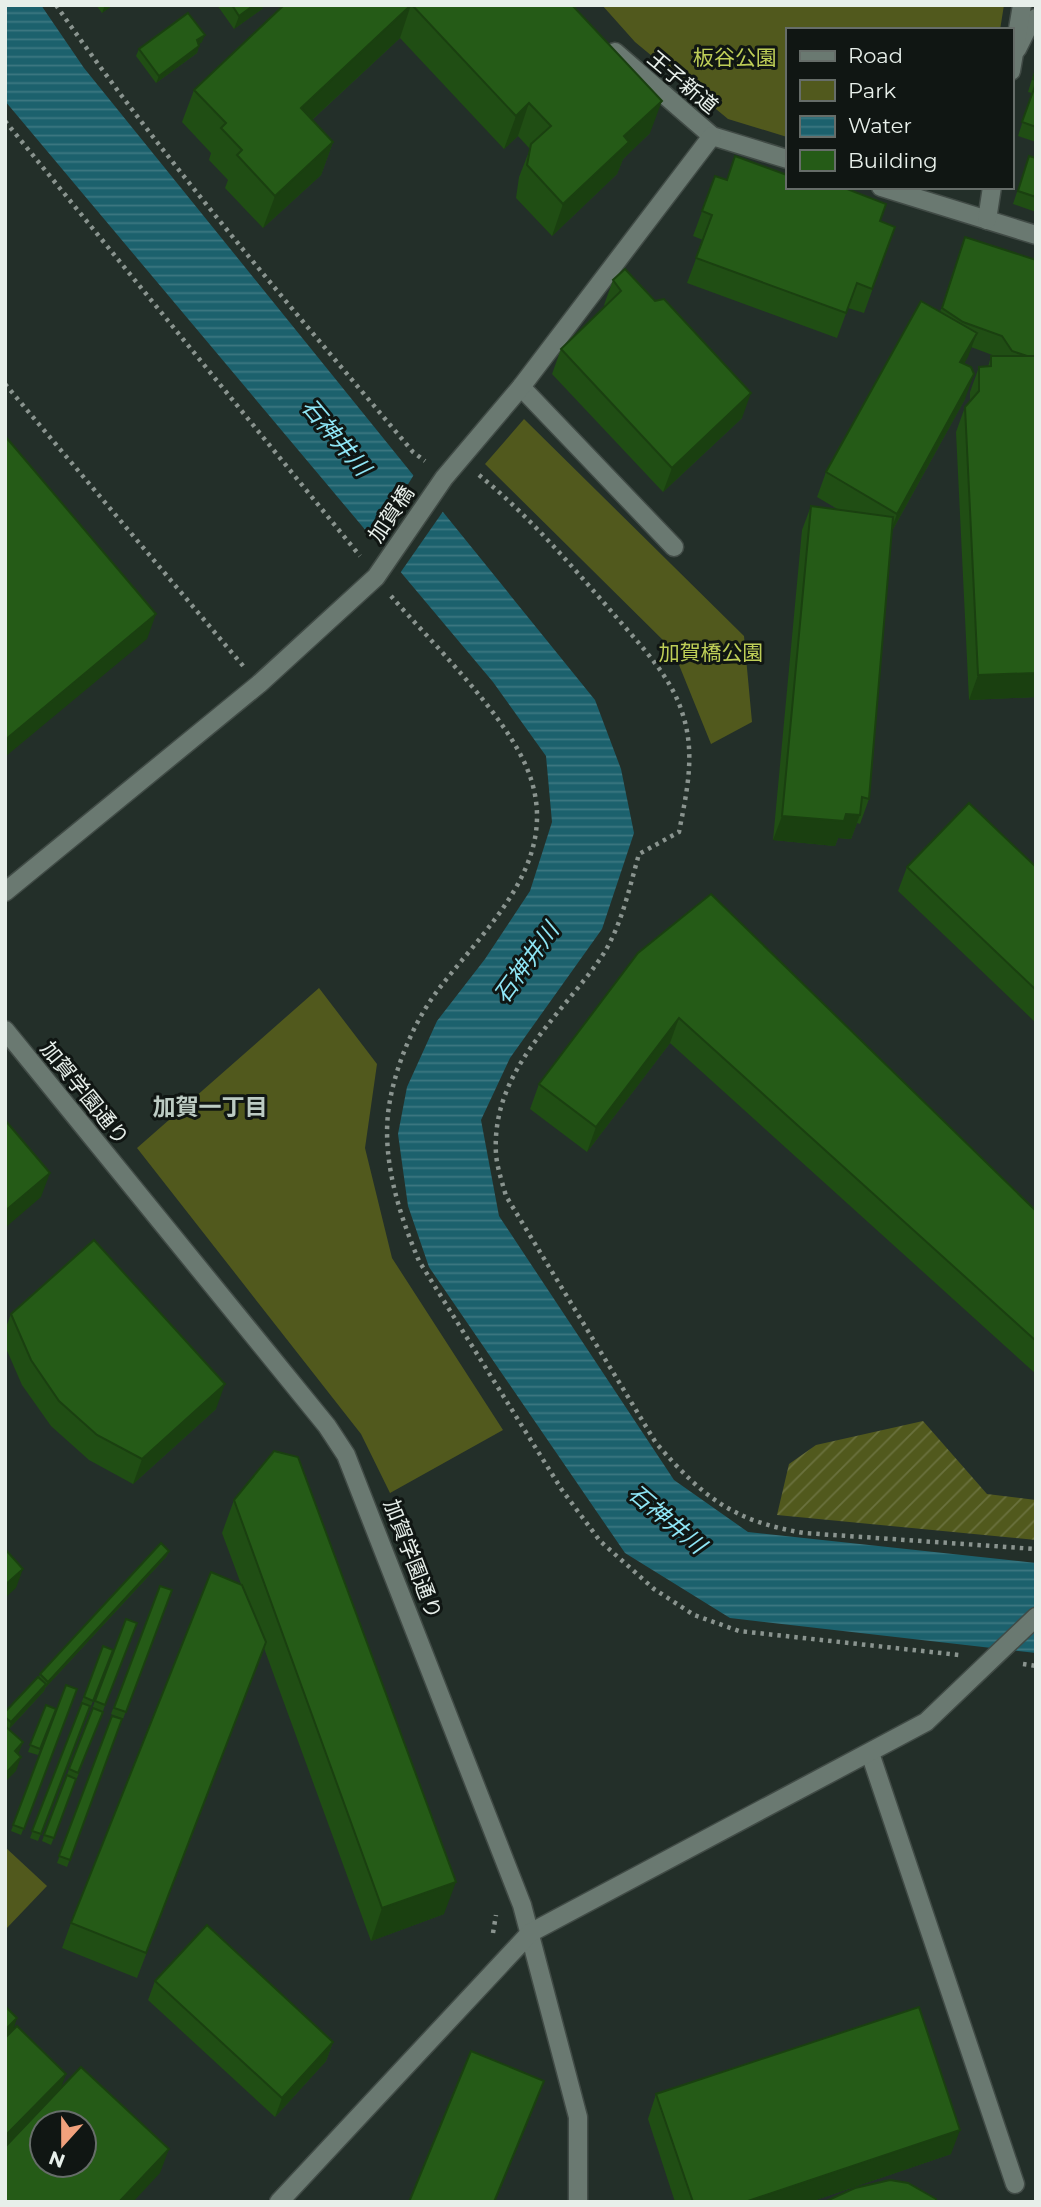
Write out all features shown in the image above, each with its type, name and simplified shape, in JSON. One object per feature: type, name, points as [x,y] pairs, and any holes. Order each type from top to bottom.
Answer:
[{"type":"street","points":[[1013,63],[1022,5]]},
{"type":"street","points":[[1013,63],[1030,23],[1036,18]]},
{"type":"street","name":"王子新道","points":[[598,34],[626,64],[712,135],[786,159]]},
{"type":"street","name":"加賀橋","points":[[5,892],[259,684],[376,577],[444,478],[521,387],[712,135]]},
{"type":"street","points":[[887,189],[1036,234]]},
{"type":"street","points":[[987,220],[992,189]]},
{"type":"street","points":[[521,387],[674,547]]},
{"type":"street","name":"加賀学園通り","points":[[5,1030],[327,1426],[346,1455],[522,1905],[578,2117],[578,2202]]},
{"type":"street","points":[[279,2202],[530,1933],[870,1753],[938,1714],[1036,1617]]},
{"type":"street","points":[[870,1753],[1015,2184]]},
{"type":"path","points":[[56,5],[121,99],[311,332],[413,452],[444,478]]},
{"type":"path","points":[[5,121],[376,577],[503,727],[527,768],[535,805],[534,836],[527,867],[508,906],[434,996],[411,1036],[389,1107],[388,1144],[405,1229],[442,1301],[562,1490],[600,1541],[654,1589],[694,1615],[739,1631],[995,1658]]},
{"type":"path","points":[[5,384],[259,684]]},
{"type":"path","points":[[460,458],[527,517],[651,657],[682,711],[692,766],[679,832],[639,854],[623,912],[601,957],[513,1073],[499,1110],[496,1154],[506,1196],[656,1443],[687,1479],[722,1507],[766,1527],[804,1534],[1036,1549]]},
{"type":"path","points":[[490,1943],[497,1917],[492,1905]]},
{"type":"green space","name":"板谷公園","points":[[602,5],[1004,5],[1000,28],[786,28],[786,137],[728,119],[635,42]]},
{"type":"green space","name":"加賀橋公園","points":[[524,419],[744,636],[752,722],[711,744],[673,650],[485,464]]},
{"type":"green space","points":[[319,988],[377,1064],[365,1148],[392,1258],[503,1430],[390,1493],[361,1434],[137,1148]]},
{"type":"green space","points":[[923,1421],[987,1494],[1036,1500],[1036,1540],[777,1515],[789,1464],[816,1445]]},
{"type":"green space","points":[[5,1847],[47,1886],[5,1930]]},
{"type":"water","name":"石神井川","points":[[5,5],[41,5],[84,68],[595,700],[621,769],[634,833],[602,929],[510,1058],[481,1120],[499,1216],[674,1480],[748,1532],[1036,1563],[1036,1653],[730,1618],[625,1553],[429,1267],[408,1206],[398,1134],[407,1087],[437,1021],[485,959],[530,891],[552,822],[546,756],[493,682],[5,101]]},
{"type":"pier","points":[[415,473],[444,510],[398,576],[371,544]]},
{"type":"building","points":[[232,5],[254,5],[239,16]]},
{"type":"building","points":[[284,5],[411,5],[301,108],[333,142],[275,196],[237,155],[242,150],[221,128],[226,123],[194,90]]},
{"type":"building","points":[[412,5],[572,5],[662,101],[624,136],[629,142],[563,204],[527,165],[531,144],[551,126],[529,103],[516,116]]},
{"type":"building","points":[[188,13],[205,35],[197,40],[199,46],[159,76],[139,49]]},
{"type":"building","points":[[1036,86],[1036,127],[1022,122]]},
{"type":"building","points":[[735,156],[786,175],[786,189],[847,189],[886,204],[880,221],[895,227],[872,289],[857,283],[846,313],[696,258],[712,215],[702,211],[715,176],[727,180]]},
{"type":"building","points":[[1029,156],[1036,158],[1036,197],[1018,191]]},
{"type":"building","points":[[965,237],[1036,260],[1036,356],[1012,351],[1002,336],[963,322],[942,308]]},
{"type":"building","points":[[625,269],[655,301],[664,299],[751,393],[672,468],[561,349],[621,291],[613,280]]},
{"type":"building","points":[[921,301],[977,333],[960,362],[971,367],[974,374],[897,514],[826,472]]},
{"type":"building","points":[[991,356],[1036,356],[1036,673],[978,675],[965,407],[979,391],[979,367],[991,366]]},
{"type":"building","points":[[5,436],[156,614],[5,740]]},
{"type":"building","points":[[811,506],[893,517],[869,799],[862,797],[860,815],[846,814],[844,821],[782,816]]},
{"type":"building","points":[[969,803],[1036,867],[1036,990],[907,867]]},
{"type":"building","points":[[711,894],[1036,1211],[1036,1341],[679,1018],[596,1127],[539,1084],[638,953]]},
{"type":"building","points":[[5,1120],[50,1173],[5,1211]]},
{"type":"building","points":[[94,1240],[225,1384],[142,1459],[97,1435],[59,1401],[31,1360],[11,1314]]},
{"type":"building","points":[[274,1451],[298,1457],[456,1882],[382,1908],[234,1500]]},
{"type":"building","points":[[161,1543],[169,1551],[48,1682],[40,1674]]},
{"type":"building","points":[[5,1549],[23,1569],[5,1585]]},
{"type":"building","points":[[211,1572],[242,1585],[266,1642],[146,1953],[71,1923]]},
{"type":"building","points":[[160,1586],[172,1590],[126,1712],[114,1708]]},
{"type":"building","points":[[126,1619],[137,1623],[105,1705],[95,1701]]},
{"type":"building","points":[[103,1646],[113,1650],[93,1701],[84,1697]]},
{"type":"building","points":[[38,1677],[46,1684],[11,1722],[5,1717],[5,1712]]},
{"type":"building","points":[[66,1685],[77,1689],[24,1829],[13,1825]]},
{"type":"building","points":[[82,1703],[90,1706],[41,1834],[32,1831]]},
{"type":"building","points":[[46,1705],[56,1709],[40,1749],[30,1745]]},
{"type":"building","points":[[93,1708],[103,1712],[78,1773],[69,1769]]},
{"type":"building","points":[[112,1716],[122,1719],[70,1860],[59,1856]]},
{"type":"building","points":[[5,1726],[23,1742],[15,1751],[21,1757],[5,1774]]},
{"type":"building","points":[[67,1775],[76,1779],[54,1838],[44,1835]]},
{"type":"building","points":[[207,1925],[333,2042],[282,2098],[155,1981]]},
{"type":"building","points":[[5,2006],[17,2018],[5,2030]]},
{"type":"building","points":[[919,2007],[960,2130],[745,2202],[693,2202],[656,2094]]},
{"type":"building","points":[[17,2026],[66,2074],[32,2109],[28,2109],[28,2113],[5,2136],[5,2038]]},
{"type":"building","points":[[471,2051],[544,2081],[494,2202],[409,2202]]},
{"type":"building","points":[[81,2067],[169,2149],[119,2202],[5,2202],[5,2147],[28,2123],[28,2179],[98,2179],[98,2109],[41,2109]]},
{"type":"building","points":[[890,2180],[908,2183],[936,2199],[936,2202],[824,2202],[855,2188]]},
{"type":"district","name":"加賀一丁目","points":[[210,1107]]}]
